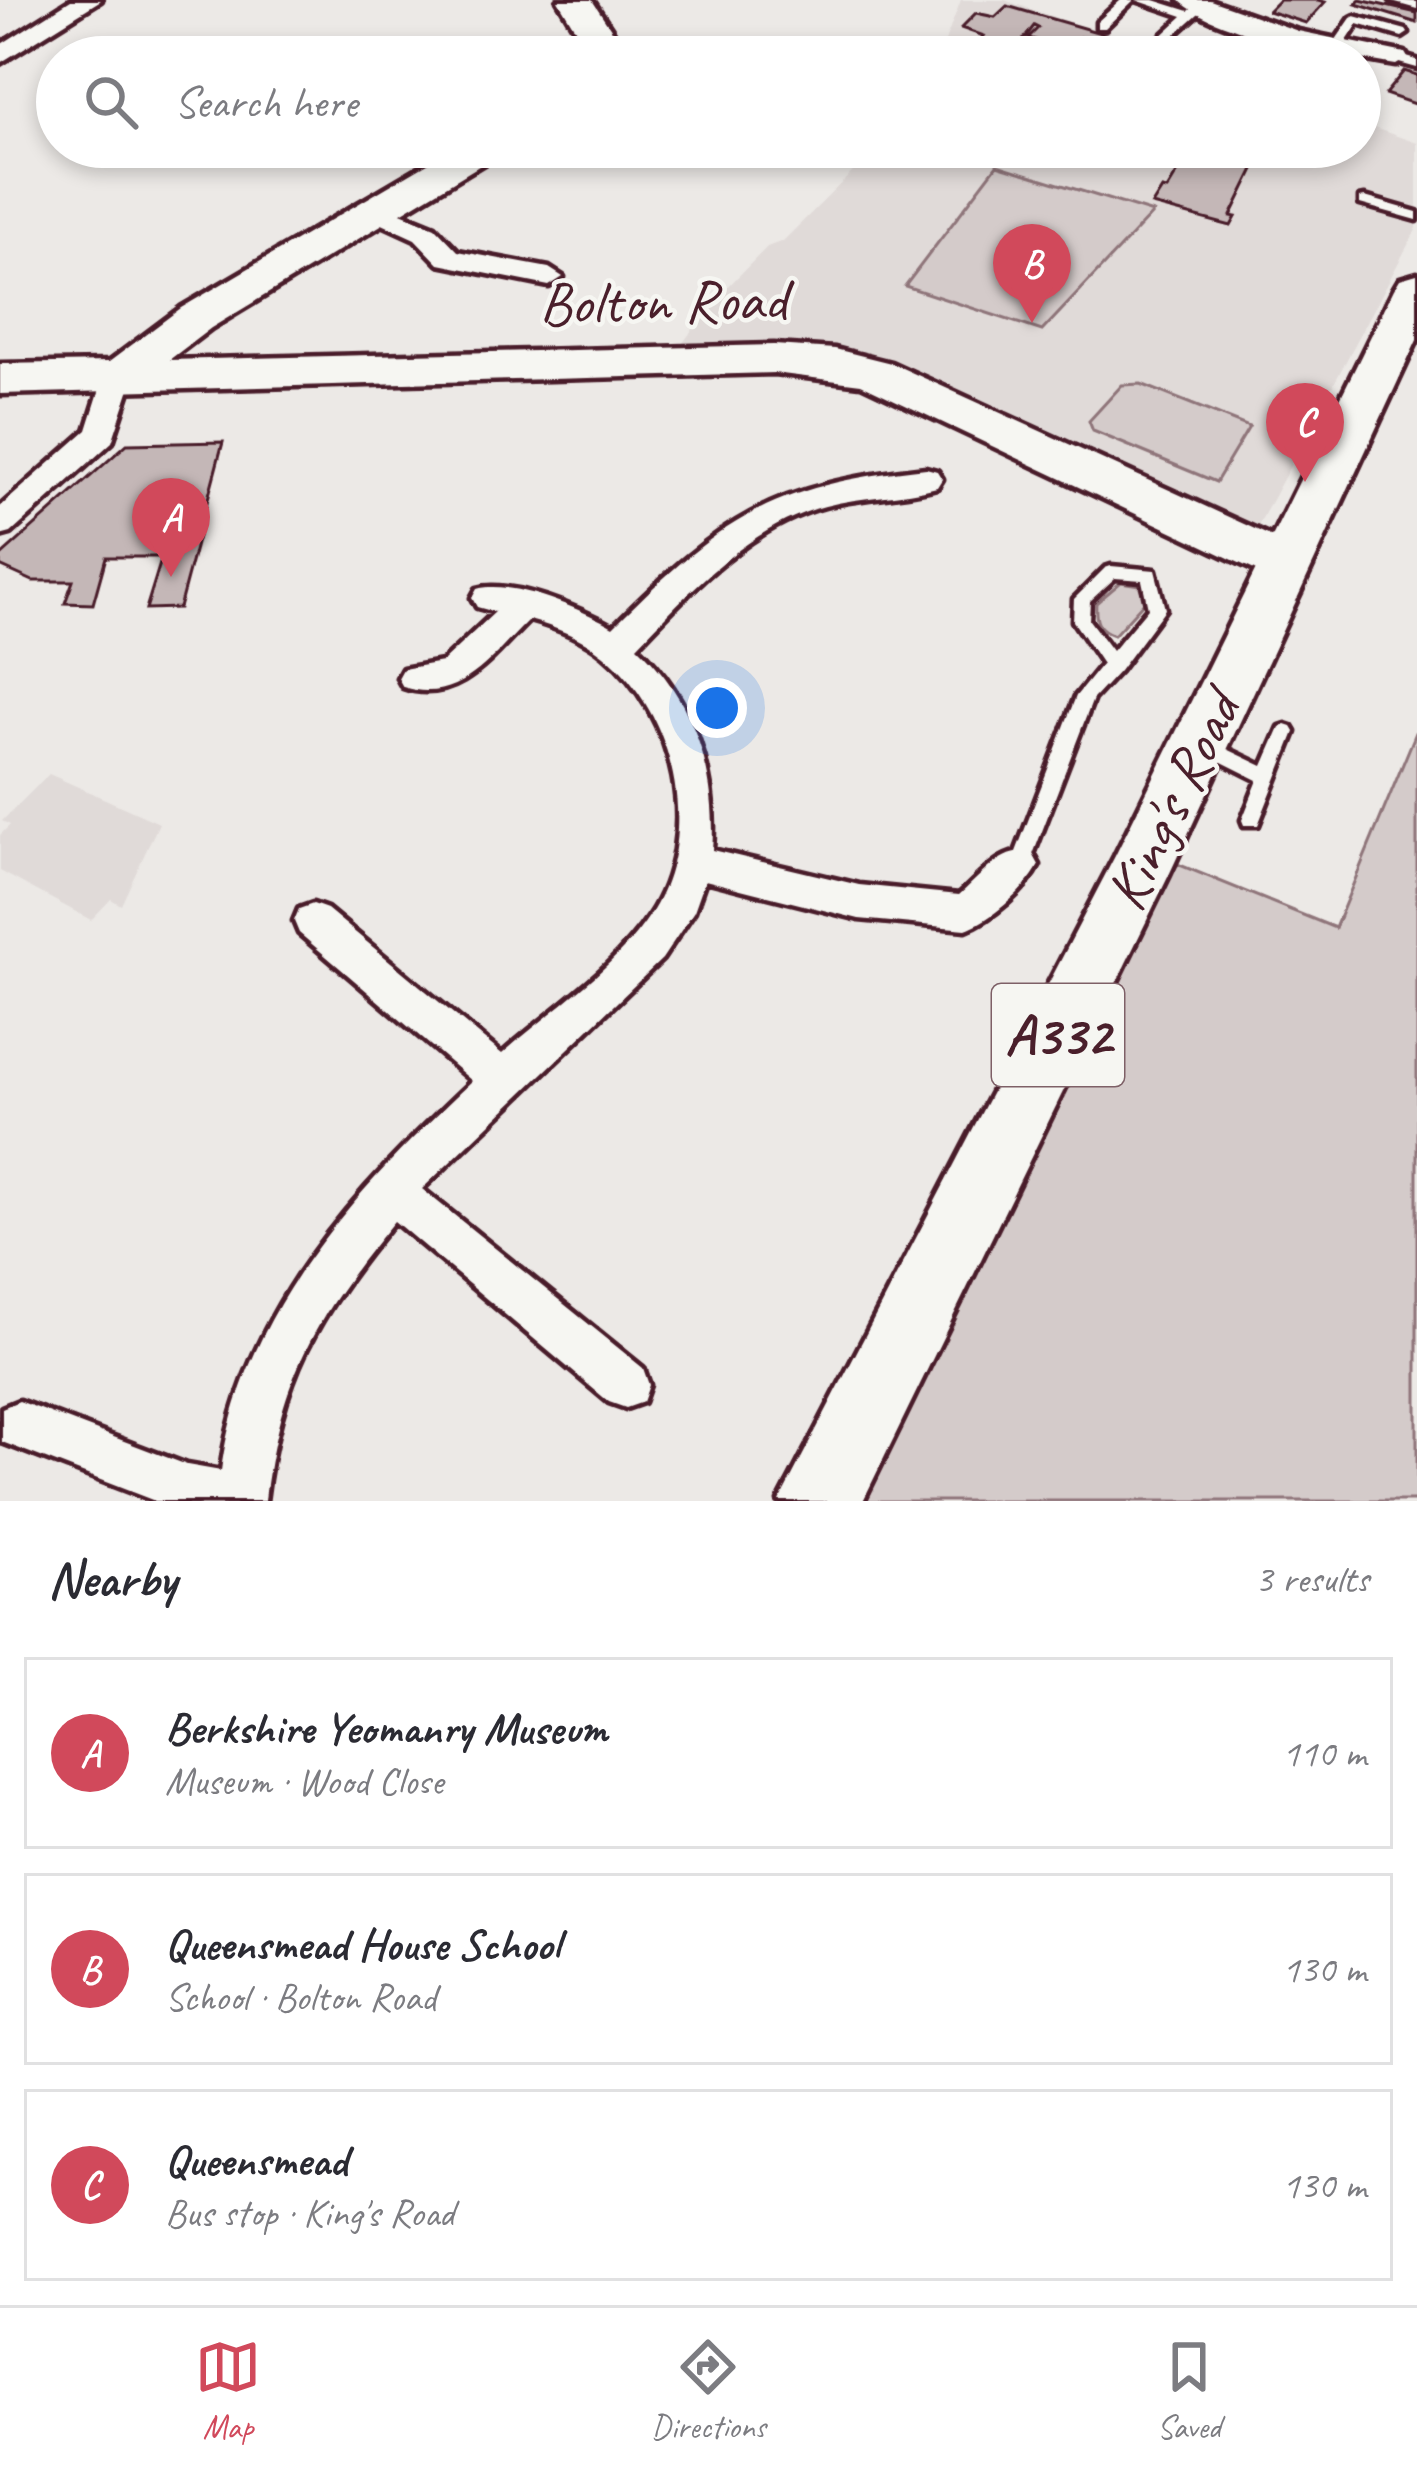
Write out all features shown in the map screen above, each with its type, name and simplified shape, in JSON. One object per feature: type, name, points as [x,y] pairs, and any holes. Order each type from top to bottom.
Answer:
[{"type":"main road","name":"King's Road","points":[[820,1501],[1127,896],[1417,289]]},
{"type":"street","points":[[0,56],[44,23],[89,0]]},
{"type":"street","points":[[575,0],[595,36]]},
{"type":"street","points":[[1194,7],[1283,36]]},
{"type":"street","points":[[0,525],[100,435],[119,376],[196,318],[448,168]]},
{"type":"street","points":[[376,212],[425,232],[449,258],[549,277]]},
{"type":"street","name":"Bolton Road","points":[[0,379],[774,359],[836,363],[875,373],[1284,563]]},
{"type":"street","points":[[616,646],[685,575],[766,517],[852,488],[926,479]]},
{"type":"street","points":[[19,1424],[187,1490],[241,1500],[243,1456],[272,1358],[320,1275],[502,1080],[662,931],[696,862],[696,804],[683,740],[654,688],[616,646],[506,601],[451,675],[415,678]]},
{"type":"street","points":[[696,862],[859,902],[966,912],[1020,865]]},
{"type":"street","points":[[313,921],[502,1080]]},
{"type":"street","points":[[394,1193],[626,1385]]},
{"type":"lane","points":[[1101,25],[1128,0]]},
{"type":"lane","points":[[1142,0],[1194,7]]},
{"type":"lane","points":[[1396,0],[1417,6]]},
{"type":"lane","points":[[1167,36],[1194,7]]},
{"type":"lane","points":[[1344,36],[1355,20],[1402,33]]},
{"type":"lane","points":[[1365,201],[1417,216]]},
{"type":"lane","points":[[1020,865],[1085,696],[1113,666],[1157,609],[1149,574],[1111,572],[1082,599],[1081,621],[1113,666]]},
{"type":"lane","points":[[1251,820],[1286,732]]},
{"type":"lane","points":[[1200,743],[1268,777]]},
{"type":"shaded area","points":[[961,0],[1004,0],[1110,36],[947,36]]},
{"type":"shaded area","points":[[1381,130],[1417,143],[1417,228],[1258,526],[1228,526],[860,350],[830,346],[676,352],[715,300],[767,247],[783,241],[857,168],[1381,168]]},
{"type":"shaded area","points":[[995,168],[1153,213],[1042,331],[905,286]]},
{"type":"shaded area","points":[[1141,384],[1249,427],[1216,482],[1093,431],[1089,421],[1122,385]]},
{"type":"shaded area","points":[[1121,582],[1139,585],[1146,600],[1114,635],[1098,624],[1096,603]]},
{"type":"shaded area","points":[[1417,730],[1417,1501],[862,1501],[1170,861],[1335,928]]},
{"type":"shaded area","points":[[49,774],[159,823],[121,905],[111,899],[91,920],[0,871],[0,835],[10,825],[2,821]]},
{"type":"building","points":[[1279,0],[1325,2],[1306,23],[1268,11]]},
{"type":"building","points":[[1360,0],[1417,13],[1417,23],[1356,4]]},
{"type":"building","points":[[1007,6],[1111,36],[1030,36],[1038,28],[1034,26],[1026,36],[984,36],[961,28],[976,13],[995,17]]},
{"type":"building","points":[[1404,71],[1417,75],[1417,105],[1385,94]]},
{"type":"building","points":[[1180,168],[1255,168],[1231,216],[1236,217],[1231,226],[1152,205],[1162,189],[1167,190]]},
{"type":"building","points":[[223,442],[179,608],[146,609],[162,557],[106,557],[93,604],[65,603],[73,581],[33,581],[0,566],[0,557],[127,444]]},
{"type":"place","name":"Queensmead House School","points":[[1032,323]]},
{"type":"place","name":"Queensmead","points":[[1305,482]]},
{"type":"place","name":"Berkshire Yeomanry Museum","points":[[171,577]]}]
